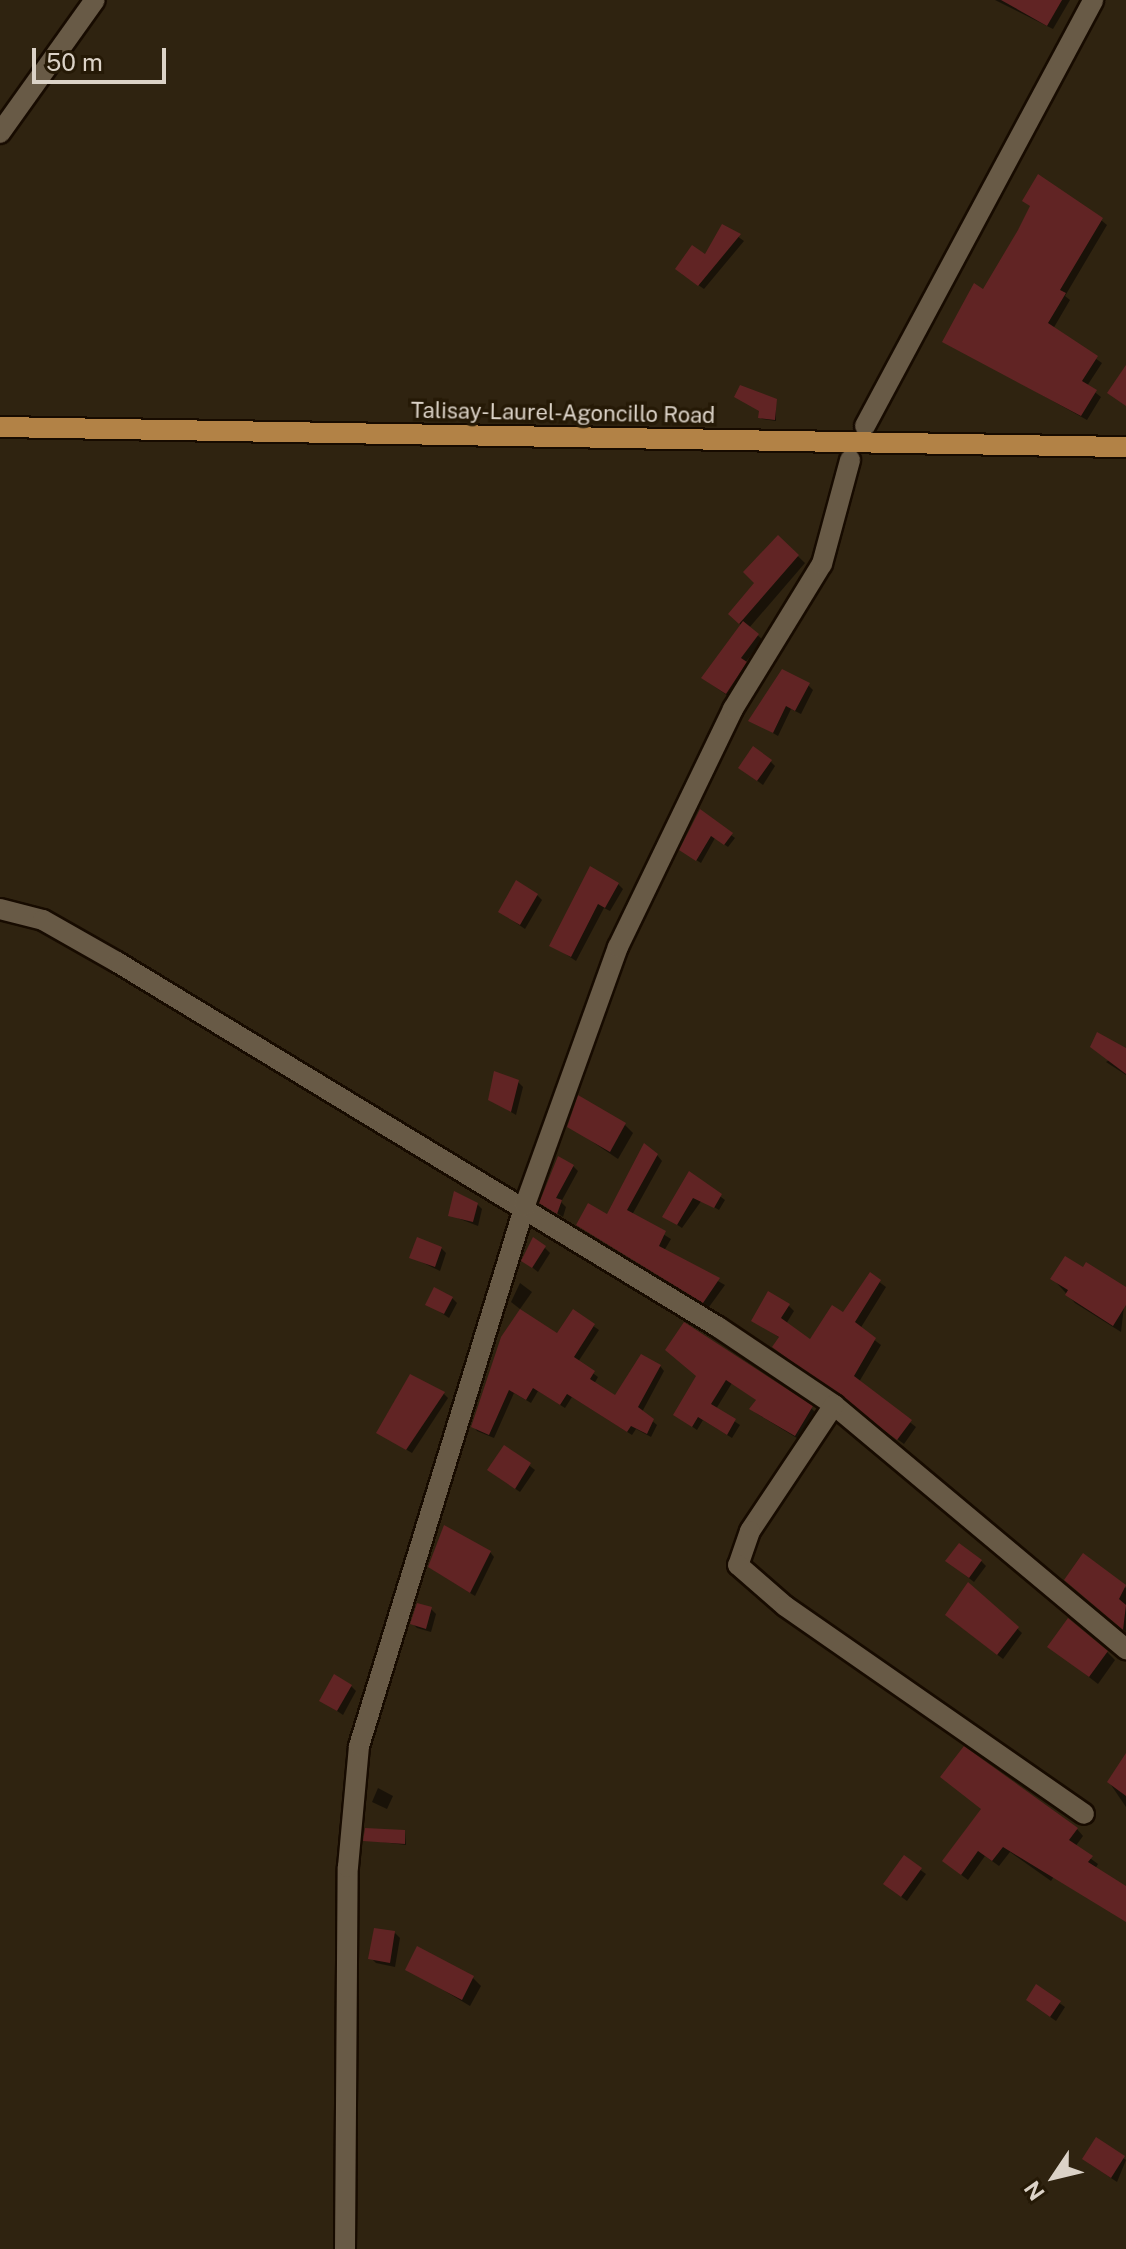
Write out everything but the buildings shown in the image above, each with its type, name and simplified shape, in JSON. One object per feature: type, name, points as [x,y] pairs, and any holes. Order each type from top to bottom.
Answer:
[{"type":"main road","name":"Talisay-Laurel-Agoncillo Road","points":[[0,427],[1126,447]]},
{"type":"street","points":[[0,133],[95,0]]},
{"type":"street","points":[[865,426],[1093,0]]},
{"type":"street","points":[[345,2249],[348,1852],[359,1746],[525,1205],[618,947],[733,709],[822,564],[850,460]]},
{"type":"street","points":[[0,909],[43,920],[105,955],[378,1123],[525,1205],[834,1405],[1126,1649]]},
{"type":"street","points":[[834,1405],[750,1531],[738,1565],[785,1606],[1084,1814]]}]
